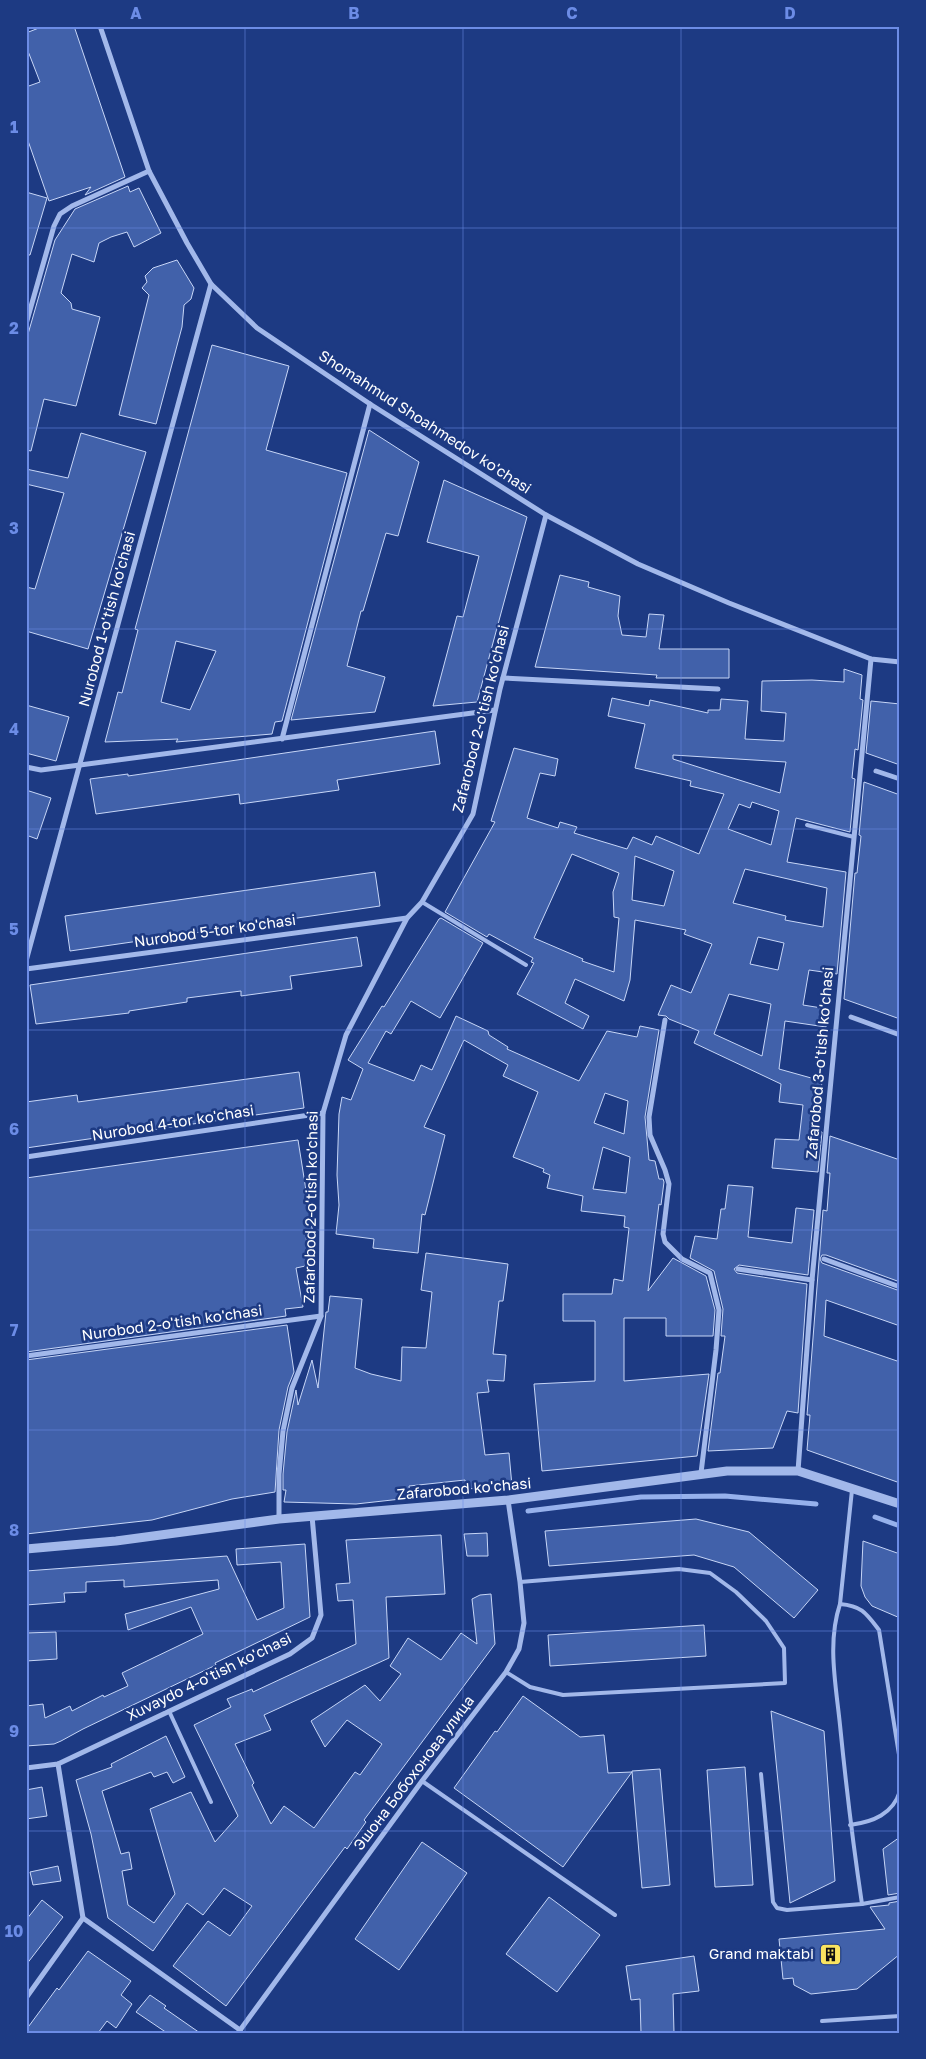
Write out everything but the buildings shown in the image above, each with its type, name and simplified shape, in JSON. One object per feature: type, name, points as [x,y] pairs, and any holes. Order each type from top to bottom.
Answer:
[{"type":"street","name":"Shomahmud Shoahmedov ko'chasi","points":[[100,26],[149,171],[196,261],[212,284],[256,328],[370,404],[546,515],[638,564],[729,603],[871,659],[900,662]]},
{"type":"street","points":[[26,324],[54,226],[60,214],[72,206],[149,171]]},
{"type":"street","name":"Nurobod 1-o'tish ko'chasi","points":[[26,961],[212,284]]},
{"type":"street","points":[[282,739],[370,404]]},
{"type":"street","name":"Zafarobod 2-o'tish ko'chasi","points":[[279,1519],[279,1474],[283,1431],[292,1388],[321,1316],[323,1113],[346,1035],[407,918],[422,902],[473,814],[495,710],[546,515]]},
{"type":"street","name":"Zafarobod 3-o'tish ko'chasi","points":[[798,1471],[812,1280],[871,659]]},
{"type":"street","points":[[503,678],[718,689]]},
{"type":"street","points":[[26,767],[41,770],[495,710]]},
{"type":"street","points":[[876,770],[900,779]]},
{"type":"street","name":"Nurobod 5-tor ko'chasi","points":[[26,969],[407,918]]},
{"type":"street","points":[[852,1017],[900,1035]]},
{"type":"street","points":[[665,1020],[650,1117],[650,1135],[669,1184],[663,1234],[665,1242],[682,1259],[710,1273],[719,1310],[701,1473]]},
{"type":"street","name":"Nurobod 4-tor ko'chasi","points":[[26,1157],[323,1113]]},
{"type":"street","points":[[824,1259],[900,1288]]},
{"type":"street","points":[[738,1269],[812,1280]]},
{"type":"street","name":"Nurobod 2-o'tish ko'chasi","points":[[26,1356],[321,1316]]},
{"type":"street","name":"Zafarobod ko'chasi","points":[[26,1549],[116,1540],[279,1519],[508,1500],[727,1471],[798,1471],[900,1504]]},
{"type":"street","name":"Эшона Бобохонова улица","points":[[239,2031],[422,1781],[506,1672],[519,1649],[524,1623],[508,1500]]},
{"type":"street","name":"Xuvaydo 4-o'tish ko'chasi","points":[[26,1768],[58,1764],[290,1654],[312,1638],[321,1615],[312,1516]]},
{"type":"street","points":[[26,1998],[83,1918],[58,1764]]},
{"type":"street","points":[[83,1918],[239,2031]]},
{"type":"lane","points":[[807,826],[854,837]]},
{"type":"lane","points":[[422,902],[526,966]]},
{"type":"lane","points":[[852,1487],[840,1604],[835,1618],[833,1650],[850,1825],[862,1904]]},
{"type":"lane","points":[[506,1672],[530,1687],[563,1695],[785,1683],[784,1648],[766,1621],[736,1592],[710,1573],[679,1569],[520,1582]]},
{"type":"lane","points":[[840,1604],[855,1606],[866,1613],[878,1630],[900,1761]]},
{"type":"lane","points":[[169,1711],[211,1802]]},
{"type":"lane","points":[[761,1774],[773,1902],[777,1908],[787,1910],[862,1904],[900,1897]]},
{"type":"lane","points":[[422,1781],[615,1915]]},
{"type":"lane","points":[[850,1825],[867,1823],[882,1816],[897,1800],[900,1790]]},
{"type":"lane","points":[[822,2021],[900,2016]]},
{"type":"waterway","points":[[528,1511],[641,1497],[725,1496],[816,1504]]},
{"type":"waterway","points":[[875,1517],[900,1526]]},
{"type":"place","name":"Grand maktabi","points":[[830,1954]]}]
